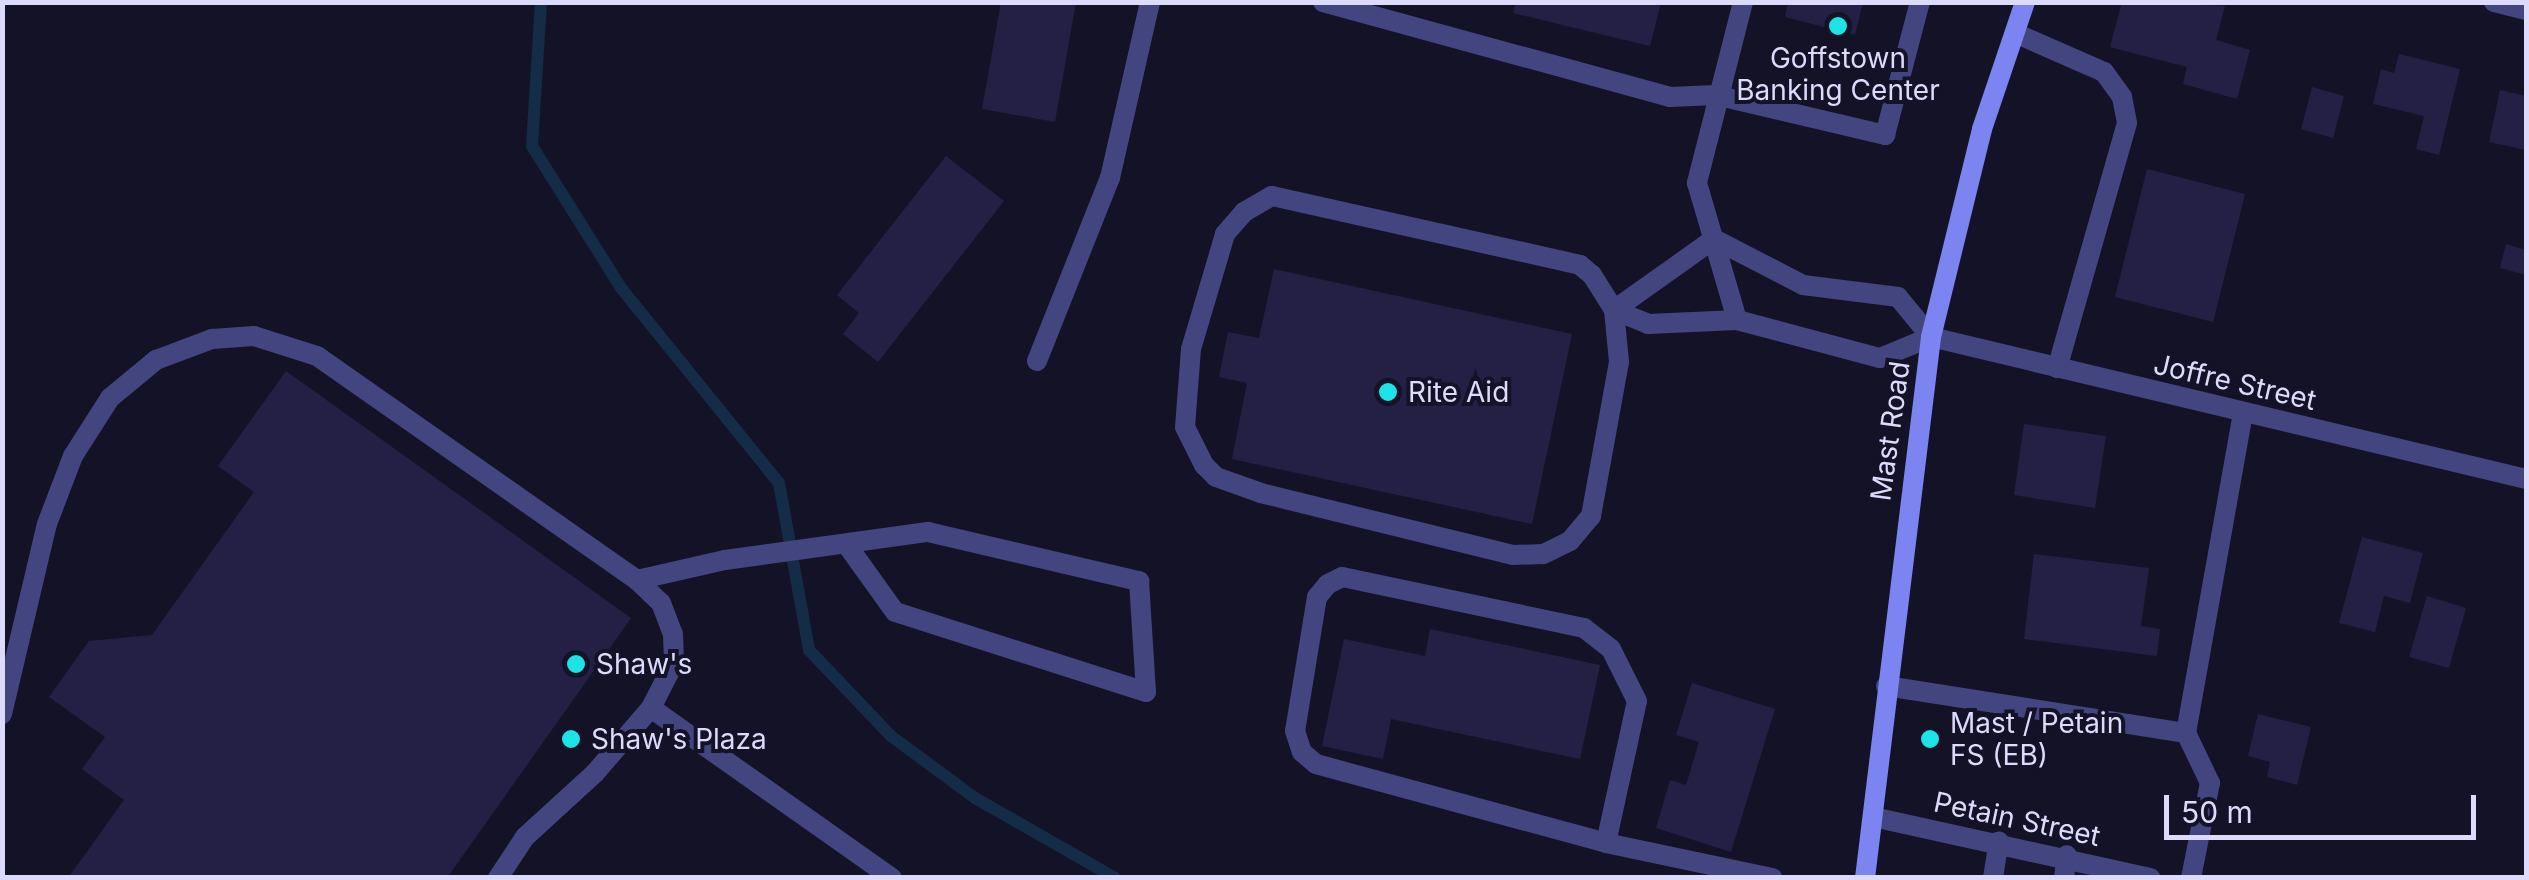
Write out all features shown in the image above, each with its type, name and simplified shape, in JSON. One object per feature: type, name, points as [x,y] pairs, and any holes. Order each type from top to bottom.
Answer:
[{"type":"main road","name":"Mast Road","points":[[1866,878],[1930,337],[1971,168],[2025,2]]},
{"type":"street","points":[[1037,361],[1110,178],[1150,2]]},
{"type":"street","points":[[1323,2],[1670,97],[1715,95],[1885,135],[1920,2]]},
{"type":"street","points":[[1737,320],[1697,183],[1715,95],[1743,2]]},
{"type":"street","points":[[2494,2],[2526,10]]},
{"type":"street","points":[[2015,33],[2104,72],[2122,97],[2126,123],[2057,368]]},
{"type":"street","points":[[1614,310],[1615,398],[1591,516],[1570,541],[1543,554],[1512,556],[1216,477],[1185,428],[1191,350],[1225,234],[1244,212],[1272,196],[1580,265],[1614,310],[1648,324],[1737,320],[1880,358],[1930,337],[1898,298],[1803,285],[1714,238]]},
{"type":"street","points":[[1614,310],[1714,238]]},
{"type":"street","points":[[2,714],[47,524],[74,456],[110,398],[156,360],[212,339],[254,336],[317,356],[638,580],[661,603],[674,634],[674,663],[651,708],[595,774],[525,836],[498,878]]},
{"type":"street","name":"Joffre Street","points":[[1930,337],[2526,479]]},
{"type":"street","points":[[2191,878],[2210,783],[2186,733],[2243,412]]},
{"type":"street","points":[[638,580],[725,560],[928,532],[1139,582],[1146,692],[895,612],[847,545]]},
{"type":"street","points":[[1606,843],[1637,701],[1612,649],[1584,628],[1342,576],[1328,584],[1318,597],[1295,731],[1302,752],[1316,764],[1606,843],[1772,878]]},
{"type":"street","points":[[1886,686],[2186,733]]},
{"type":"street","points":[[651,708],[892,878]]},
{"type":"street","name":"Petain Street","points":[[1873,816],[2067,855],[2150,878]]},
{"type":"street","points":[[1993,878],[1998,841]]},
{"type":"street","points":[[2064,878],[2067,855]]},
{"type":"building","points":[[1001,2],[1076,2],[1055,122],[982,109]]},
{"type":"building","points":[[1516,2],[1661,2],[1650,46],[1513,13]]},
{"type":"building","name":"Goffstown Banking Center","points":[[1788,2],[1863,2],[1855,35],[1785,17]]},
{"type":"building","points":[[2122,2],[2225,6],[2216,40],[2250,50],[2237,99],[2183,84],[2187,67],[2110,47]]},
{"type":"building","points":[[2399,54],[2460,69],[2439,155],[2416,149],[2424,116],[2373,104],[2381,69],[2394,73]]},
{"type":"building","points":[[2312,87],[2344,96],[2333,138],[2301,129]]},
{"type":"building","points":[[2500,90],[2526,96],[2526,150],[2489,142]]},
{"type":"building","points":[[946,156],[1004,201],[878,362],[843,334],[859,313],[837,295]]},
{"type":"building","points":[[2147,169],[2245,194],[2213,322],[2115,297]]},
{"type":"building","points":[[2506,244],[2526,250],[2526,275],[2500,268]]},
{"type":"building","points":[[1274,269],[1572,334],[1532,524],[1232,459],[1247,383],[1219,377],[1228,332],[1259,338]]},
{"type":"building","points":[[286,371],[631,618],[447,878],[68,878],[124,800],[82,769],[105,737],[49,697],[89,641],[152,635],[254,492],[218,466]]},
{"type":"building","points":[[2024,424],[2106,436],[2095,508],[2014,495]]},
{"type":"building","points":[[2362,537],[2423,553],[2410,603],[2384,596],[2375,632],[2339,623]]},
{"type":"building","points":[[2034,554],[2149,568],[2141,626],[2160,629],[2157,656],[2024,639]]},
{"type":"building","points":[[2427,596],[2466,608],[2449,668],[2409,657]]},
{"type":"building","points":[[1430,629],[1600,665],[1580,759],[1391,719],[1383,759],[1322,746],[1344,639],[1425,656]]},
{"type":"building","points":[[1692,683],[1775,709],[1731,852],[1656,828],[1670,780],[1686,785],[1699,742],[1676,735]]},
{"type":"building","points":[[2258,714],[2311,727],[2297,785],[2267,777],[2270,762],[2248,756]]},
{"type":"waterway","points":[[541,2],[532,146],[621,288],[779,483],[809,650],[891,736],[975,798],[1115,878]]},
{"type":"place","name":"Goffstown Banking Center","points":[[1838,26]]},
{"type":"place","name":"Rite Aid","points":[[1388,392]]},
{"type":"place","name":"Shaw's","points":[[576,664]]},
{"type":"place","name":"Shaw's Plaza","points":[[571,739]]},
{"type":"place","name":"Mast / Petain FS (EB)","points":[[1930,739]]}]
